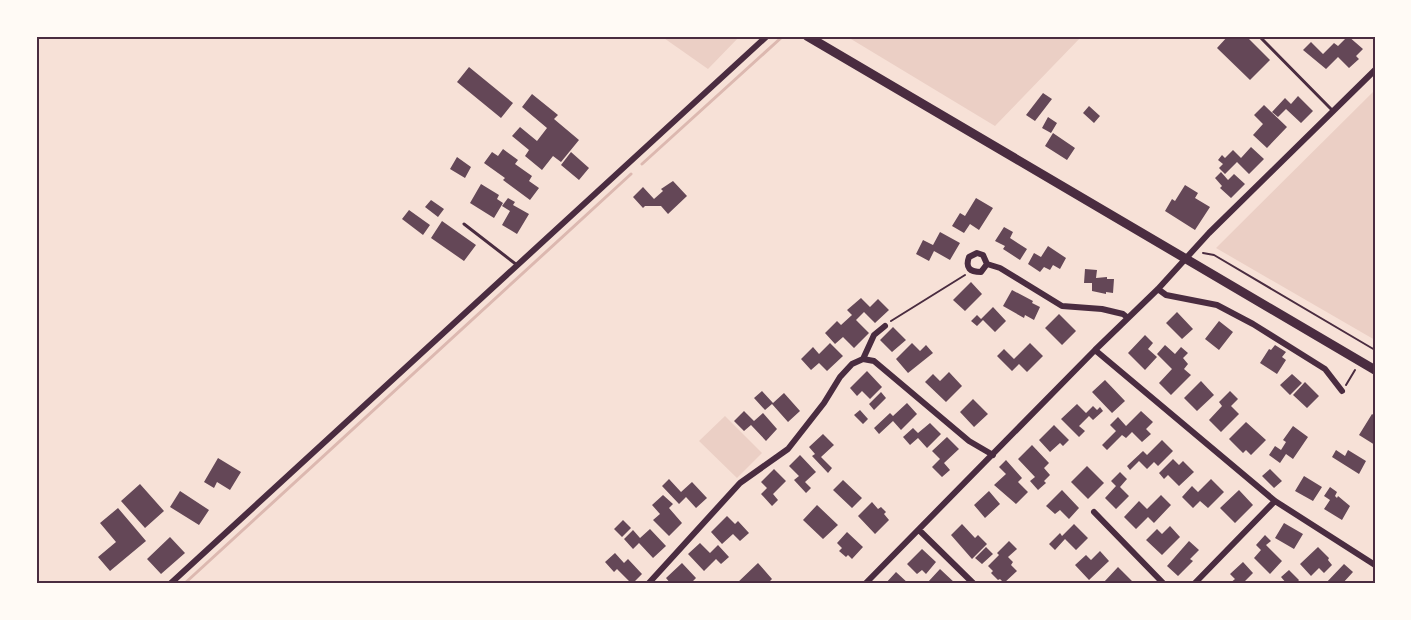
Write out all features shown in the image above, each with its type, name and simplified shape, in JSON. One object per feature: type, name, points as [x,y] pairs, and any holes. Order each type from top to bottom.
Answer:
[{"type":"main road","points":[[807,36],[1375,370]]},
{"type":"street","points":[[170,584],[767,36]]},
{"type":"street","points":[[865,584],[1375,70]]},
{"type":"street","points":[[987,264],[981,272],[973,272],[969,269],[967,262],[973,254],[983,255],[987,264],[1000,268],[1062,306],[1102,309],[1123,314],[1128,318]]},
{"type":"street","points":[[1158,289],[1166,295],[1217,305],[1253,324],[1325,369],[1342,391]]},
{"type":"street","points":[[863,359],[874,335],[885,326]]},
{"type":"street","points":[[1095,350],[1275,501],[1375,564]]},
{"type":"street","points":[[648,584],[740,483],[788,449],[824,403],[840,376],[852,364],[863,359],[874,361],[969,441],[993,455]]},
{"type":"street","points":[[1194,584],[1275,501]]},
{"type":"street","points":[[1094,512],[1164,584]]},
{"type":"street","points":[[920,530],[974,584]]},
{"type":"lane","points":[[1259,36],[1333,112]]},
{"type":"lane","points":[[464,224],[517,265]]},
{"type":"path","points":[[1193,252],[1214,255],[1375,350]]},
{"type":"path","points":[[885,326],[904,312],[973,272]]},
{"type":"path","points":[[1342,391],[1355,370]]},
{"type":"shaded area","points":[[661,36],[740,36],[708,69]]},
{"type":"shaded area","points":[[846,36],[1082,36],[995,126]]},
{"type":"shaded area","points":[[1375,90],[1375,340],[1216,248]]},
{"type":"shaded area","points":[[725,416],[762,453],[737,478],[699,441]]},
{"type":"building","points":[[1228,36],[1246,36],[1270,60],[1250,80],[1217,48]]},
{"type":"building","points":[[1348,36],[1363,49],[1356,56],[1359,59],[1349,68],[1338,57],[1326,69],[1303,50],[1311,42],[1323,54],[1334,43],[1338,46]]},
{"type":"building","points":[[469,67],[513,103],[501,118],[457,82]]},
{"type":"building","points":[[1043,93],[1052,99],[1035,121],[1026,115]]},
{"type":"building","points":[[532,94],[558,115],[554,119],[579,140],[561,162],[553,156],[542,170],[525,156],[529,150],[512,136],[520,127],[537,141],[547,128],[522,107]]},
{"type":"building","points":[[1298,96],[1313,111],[1301,123],[1286,109],[1278,117],[1272,112],[1285,98],[1291,104]]},
{"type":"building","points":[[1264,105],[1287,127],[1267,148],[1253,135],[1263,124],[1254,115]]},
{"type":"building","points":[[1089,106],[1100,116],[1094,123],[1083,113]]},
{"type":"building","points":[[1048,117],[1057,123],[1051,133],[1042,128]]},
{"type":"building","points":[[1053,133],[1075,148],[1067,160],[1045,146]]},
{"type":"building","points":[[1251,147],[1264,159],[1249,174],[1237,162],[1225,174],[1219,168],[1223,164],[1218,160],[1222,155],[1225,158],[1233,150],[1241,158]]},
{"type":"building","points":[[503,149],[518,160],[515,164],[532,176],[529,181],[539,188],[530,200],[484,163],[492,152],[498,156]]},
{"type":"building","points":[[571,152],[589,168],[579,180],[561,165]]},
{"type":"building","points":[[457,157],[471,167],[465,178],[450,169]]},
{"type":"building","points":[[1221,172],[1228,180],[1234,174],[1245,184],[1231,198],[1220,188],[1222,186],[1215,178]]},
{"type":"building","points":[[673,181],[687,196],[668,214],[661,206],[643,208],[633,197],[643,187],[654,199],[663,191],[661,189]]},
{"type":"building","points":[[481,184],[499,195],[497,199],[503,203],[494,218],[470,203]]},
{"type":"building","points":[[1185,185],[1198,193],[1195,198],[1210,207],[1195,230],[1165,211],[1172,199],[1175,201]]},
{"type":"building","points":[[508,198],[515,202],[513,205],[529,214],[517,234],[502,225],[510,211],[502,206]]},
{"type":"building","points":[[976,198],[993,208],[979,230],[970,224],[964,233],[952,226],[960,213],[965,216]]},
{"type":"building","points":[[431,200],[444,209],[438,217],[425,207]]},
{"type":"building","points":[[409,210],[430,225],[423,235],[402,219]]},
{"type":"building","points":[[442,221],[476,245],[464,261],[431,238]]},
{"type":"building","points":[[1004,227],[1013,232],[1010,238],[1027,249],[1020,260],[1003,249],[1005,246],[995,241]]},
{"type":"building","points":[[940,232],[960,243],[950,260],[934,251],[929,261],[916,254],[923,240],[933,245]]},
{"type":"building","points":[[1048,246],[1066,258],[1060,269],[1053,265],[1050,270],[1044,267],[1040,272],[1028,264],[1034,253],[1041,257]]},
{"type":"building","points":[[1085,269],[1097,270],[1096,278],[1114,279],[1113,293],[1092,291],[1092,283],[1084,283]]},
{"type":"building","points":[[971,282],[982,294],[965,311],[953,300]]},
{"type":"building","points":[[1012,290],[1040,307],[1034,320],[1025,315],[1024,318],[1003,306]]},
{"type":"building","points":[[861,298],[870,307],[878,299],[889,310],[875,323],[864,312],[856,320],[869,333],[854,348],[843,337],[835,344],[825,333],[837,321],[841,325],[852,315],[847,310]]},
{"type":"building","points":[[993,307],[1006,321],[995,332],[983,320],[977,326],[971,321],[977,315],[981,319]]},
{"type":"building","points":[[1177,312],[1193,329],[1182,339],[1166,323]]},
{"type":"building","points":[[1059,314],[1076,331],[1062,345],[1045,328]]},
{"type":"building","points":[[1219,321],[1233,332],[1219,350],[1205,339]]},
{"type":"building","points":[[893,327],[906,340],[892,352],[880,340]]},
{"type":"building","points":[[1145,335],[1153,343],[1148,349],[1157,357],[1145,370],[1128,353]]},
{"type":"building","points":[[830,343],[843,356],[827,371],[819,363],[811,370],[801,359],[813,347],[819,354]]},
{"type":"building","points":[[912,343],[920,351],[926,345],[933,353],[908,373],[896,359]]},
{"type":"building","points":[[1030,343],[1043,356],[1027,372],[1019,364],[1012,371],[997,356],[1004,349],[1014,359]]},
{"type":"building","points":[[1165,345],[1175,354],[1181,347],[1188,353],[1183,358],[1188,364],[1184,369],[1191,375],[1171,395],[1159,383],[1172,369],[1157,354]]},
{"type":"building","points":[[1275,345],[1286,352],[1282,357],[1286,360],[1277,374],[1260,363],[1269,349],[1271,350]]},
{"type":"building","points":[[867,371],[882,387],[870,399],[862,391],[857,396],[850,388]]},
{"type":"building","points":[[949,372],[962,386],[946,402],[925,382],[933,374],[940,381]]},
{"type":"building","points":[[1292,374],[1302,383],[1290,395],[1280,385]]},
{"type":"building","points":[[1105,380],[1125,401],[1112,413],[1092,392]]},
{"type":"building","points":[[1201,381],[1214,395],[1197,411],[1184,398]]},
{"type":"building","points":[[1305,382],[1319,396],[1307,408],[1293,395]]},
{"type":"building","points":[[762,391],[773,403],[784,393],[800,411],[788,422],[772,404],[765,410],[754,398]]},
{"type":"building","points":[[1230,391],[1238,399],[1231,406],[1239,414],[1221,432],[1209,420],[1222,406],[1219,402]]},
{"type":"building","points":[[881,392],[886,398],[874,410],[869,404]]},
{"type":"building","points":[[973,399],[988,414],[974,427],[960,412]]},
{"type":"building","points":[[907,403],[917,414],[901,430],[893,421],[879,434],[874,428],[890,413],[893,416]]},
{"type":"building","points":[[1077,404],[1086,413],[1093,406],[1097,410],[1100,407],[1103,411],[1093,420],[1089,416],[1079,426],[1085,431],[1079,437],[1061,419]]},
{"type":"building","points":[[860,410],[868,419],[863,424],[854,415]]},
{"type":"building","points":[[744,411],[754,421],[763,413],[777,429],[766,441],[751,425],[744,431],[734,421]]},
{"type":"building","points":[[1141,411],[1153,422],[1146,429],[1151,434],[1142,442],[1132,432],[1126,438],[1122,435],[1107,450],[1102,445],[1116,431],[1110,425],[1118,417],[1126,426]]},
{"type":"building","points":[[1372,414],[1375,416],[1375,445],[1359,435]]},
{"type":"building","points":[[1246,422],[1266,440],[1251,455],[1246,450],[1243,453],[1229,439]]},
{"type":"building","points":[[930,423],[941,434],[927,448],[918,438],[910,445],[903,437],[913,428],[918,433]]},
{"type":"building","points":[[1054,425],[1069,440],[1063,446],[1060,443],[1050,452],[1039,440]]},
{"type":"building","points":[[1293,426],[1308,437],[1293,459],[1286,454],[1280,463],[1269,455],[1275,446],[1281,450],[1286,442],[1283,440]]},
{"type":"building","points":[[823,434],[834,445],[821,457],[832,468],[828,473],[812,456],[815,454],[809,447]]},
{"type":"building","points":[[947,437],[959,449],[944,463],[950,470],[942,477],[932,467],[940,459],[932,451]]},
{"type":"building","points":[[1162,440],[1173,451],[1158,466],[1154,462],[1147,469],[1139,461],[1130,470],[1127,466],[1143,451],[1147,455]]},
{"type":"building","points":[[1032,445],[1049,463],[1044,468],[1050,475],[1044,481],[1046,483],[1038,490],[1030,481],[1035,477],[1018,459]]},
{"type":"building","points":[[1336,450],[1345,456],[1348,450],[1366,461],[1359,474],[1332,457]]},
{"type":"building","points":[[800,455],[816,472],[805,482],[811,488],[806,493],[794,480],[799,476],[789,466]]},
{"type":"building","points":[[218,458],[241,472],[230,490],[217,482],[214,488],[204,482]]},
{"type":"building","points":[[1173,459],[1179,465],[1183,461],[1194,472],[1179,486],[1168,475],[1164,479],[1159,473]]},
{"type":"building","points":[[1006,460],[1022,478],[1018,482],[1028,492],[1016,504],[994,485],[1006,474],[999,467]]},
{"type":"building","points":[[1087,466],[1104,483],[1088,499],[1071,482]]},
{"type":"building","points":[[774,469],[786,481],[773,494],[778,500],[772,506],[761,494],[767,488],[761,482]]},
{"type":"building","points":[[1270,469],[1282,481],[1274,488],[1262,476]]},
{"type":"building","points":[[1120,472],[1127,479],[1120,487],[1129,496],[1116,509],[1105,498],[1116,486],[1111,481]]},
{"type":"building","points":[[1304,476],[1322,487],[1313,501],[1295,491]]},
{"type":"building","points":[[669,479],[681,492],[692,482],[707,498],[696,508],[686,497],[679,504],[662,486]]},
{"type":"building","points":[[1211,479],[1224,492],[1208,508],[1200,501],[1193,508],[1182,497],[1192,486],[1198,492]]},
{"type":"building","points":[[843,480],[862,498],[852,508],[833,490]]},
{"type":"building","points":[[140,484],[164,511],[145,528],[121,501]]},
{"type":"building","points":[[1330,487],[1337,492],[1335,496],[1337,498],[1338,496],[1350,506],[1342,520],[1324,509],[1330,500],[1324,496]]},
{"type":"building","points":[[1062,490],[1079,508],[1069,519],[1060,510],[1055,514],[1046,506]]},
{"type":"building","points":[[1239,490],[1253,505],[1235,523],[1220,508]]},
{"type":"building","points":[[180,491],[209,510],[199,525],[170,507]]},
{"type":"building","points":[[989,491],[1000,504],[985,518],[974,505]]},
{"type":"building","points":[[663,495],[673,504],[669,508],[682,523],[669,536],[653,520],[660,514],[652,505]]},
{"type":"building","points":[[1161,495],[1171,505],[1154,523],[1148,517],[1136,529],[1124,517],[1139,501],[1147,509]]},
{"type":"building","points":[[872,502],[878,509],[881,507],[886,512],[884,514],[889,520],[875,534],[858,516]]},
{"type":"building","points":[[817,505],[838,525],[823,539],[803,520]]},
{"type":"building","points":[[118,508],[146,541],[110,571],[98,557],[116,542],[100,523]]},
{"type":"building","points":[[727,516],[735,524],[738,521],[749,533],[740,541],[733,534],[722,544],[711,532]]},
{"type":"building","points":[[623,520],[631,528],[622,537],[614,529]]},
{"type":"building","points":[[1284,523],[1303,534],[1294,549],[1275,538]]},
{"type":"building","points":[[962,524],[975,538],[978,535],[987,544],[972,559],[951,535]]},
{"type":"building","points":[[1074,524],[1088,538],[1076,550],[1065,539],[1055,550],[1049,544],[1060,533],[1062,536]]},
{"type":"building","points":[[1170,526],[1180,537],[1162,555],[1146,540],[1157,529],[1162,534]]},
{"type":"building","points":[[650,529],[666,546],[653,558],[639,543],[633,549],[624,539],[633,530],[640,538]]},
{"type":"building","points":[[847,532],[863,547],[852,559],[839,551],[842,548],[837,543]]},
{"type":"building","points":[[1265,535],[1271,541],[1266,545],[1282,561],[1270,574],[1254,558],[1261,550],[1256,545]]},
{"type":"building","points":[[170,537],[185,553],[161,574],[147,559]]},
{"type":"building","points":[[1009,541],[1017,549],[1008,557],[1013,562],[1011,565],[1017,571],[1004,583],[991,573],[993,571],[988,566]]},
{"type":"building","points":[[1189,541],[1199,550],[1190,559],[1193,561],[1178,576],[1167,566]]},
{"type":"building","points":[[700,543],[710,553],[718,545],[729,557],[721,564],[716,559],[704,571],[688,554]]},
{"type":"building","points":[[986,547],[993,554],[982,564],[975,558]]},
{"type":"building","points":[[1318,547],[1329,558],[1332,565],[1324,573],[1319,568],[1311,576],[1300,564]]},
{"type":"building","points":[[922,549],[936,562],[926,574],[922,570],[917,574],[907,564]]},
{"type":"building","points":[[1100,551],[1109,561],[1089,580],[1075,565],[1086,555],[1091,560]]},
{"type":"building","points":[[615,553],[624,563],[628,559],[642,574],[632,584],[617,569],[614,572],[605,562]]},
{"type":"building","points":[[1243,562],[1253,573],[1242,584],[1229,584],[1235,579],[1230,574]]},
{"type":"building","points":[[682,563],[696,578],[693,581],[695,584],[671,584],[666,578]]},
{"type":"building","points":[[758,563],[772,579],[767,584],[736,584]]},
{"type":"building","points":[[1344,564],[1353,572],[1342,584],[1325,584]]},
{"type":"building","points":[[1118,567],[1133,582],[1131,584],[1106,584],[1104,582]]},
{"type":"building","points":[[940,569],[956,584],[928,582]]},
{"type":"building","points":[[1289,570],[1299,580],[1296,584],[1287,584],[1281,577]]},
{"type":"building","points":[[896,572],[909,584],[885,584]]},
{"type":"waterway","points":[[642,164],[782,37]]},
{"type":"waterway","points":[[184,584],[631,174]]}]
